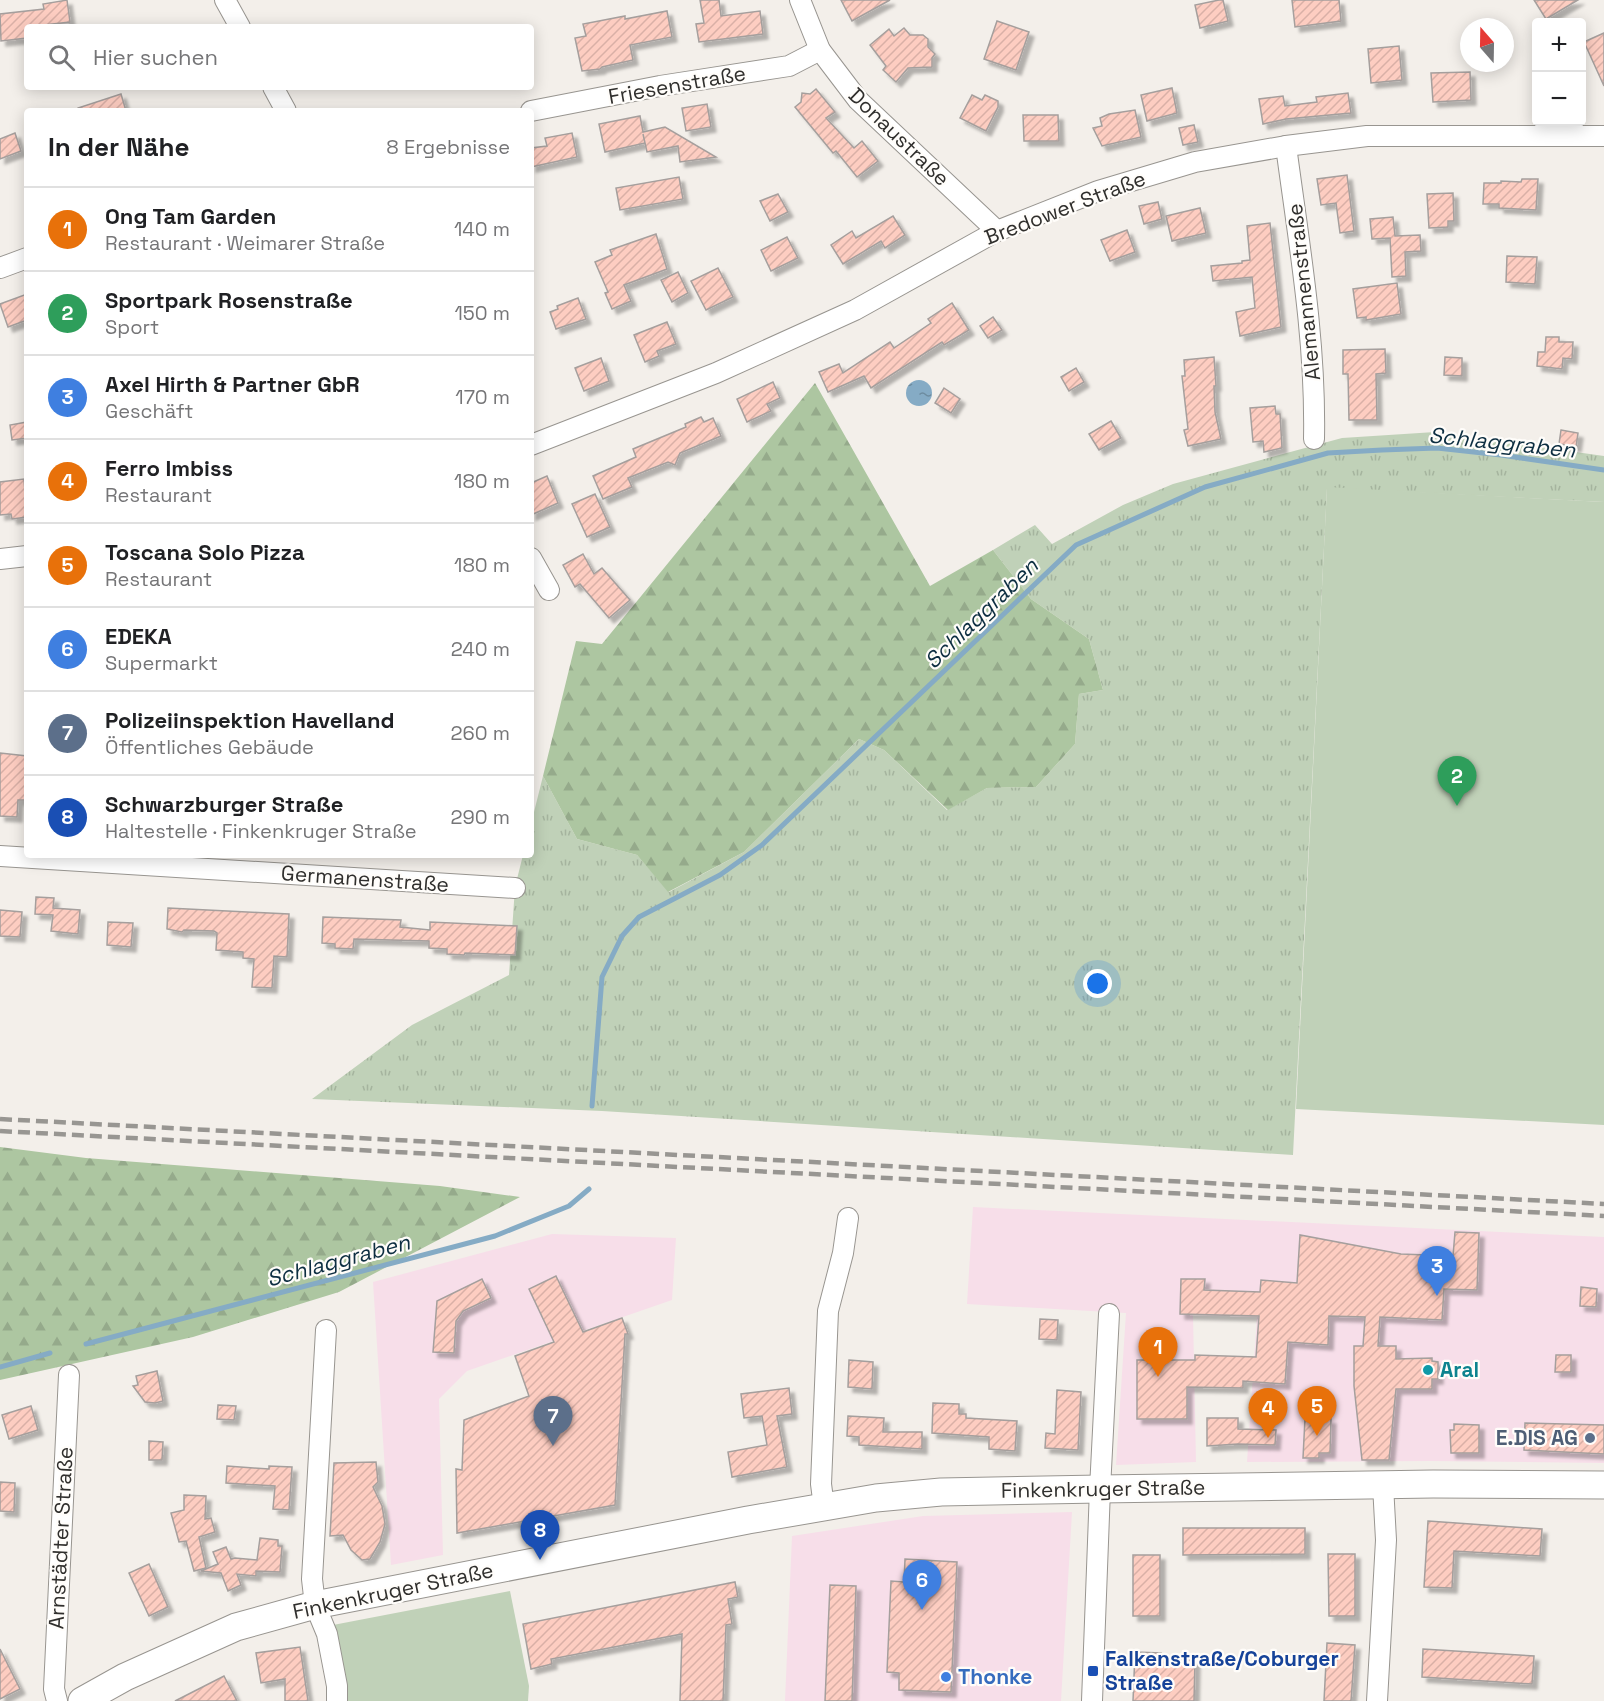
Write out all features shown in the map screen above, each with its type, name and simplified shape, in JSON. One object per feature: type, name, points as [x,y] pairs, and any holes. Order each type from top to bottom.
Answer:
[{"type":"street","points":[[225,0],[238,24]]},
{"type":"street","name":"Donaustraße","points":[[800,0],[820,50],[858,100],[997,231]]},
{"type":"street","name":"Friesenstraße","points":[[534,110],[660,86],[789,66],[820,50]]},
{"type":"street","points":[[275,90],[284,108]]},
{"type":"street","name":"Bredower Straße","points":[[534,444],[716,373],[855,310],[997,231],[1098,191],[1195,162],[1286,146],[1367,136],[1604,136]]},
{"type":"street","name":"Alemannenstraße","points":[[1286,146],[1310,327],[1315,393],[1314,439]]},
{"type":"street","points":[[0,268],[24,259]]},
{"type":"street","points":[[0,560],[24,556]]},
{"type":"street","points":[[534,563],[549,590]]},
{"type":"street","name":"Germanenstraße","points":[[0,856],[24,857]]},
{"type":"street","name":"Germanenstraße","points":[[32,858],[515,888]]},
{"type":"street","points":[[824,1507],[821,1484],[828,1311],[843,1253],[848,1218]]},
{"type":"street","points":[[1092,1701],[1109,1314]]},
{"type":"street","points":[[326,1330],[312,1580],[315,1605],[327,1634],[337,1686],[337,1701]]},
{"type":"street","name":"Arnstädter Straße","points":[[57,1701],[54,1689],[69,1375]]},
{"type":"street","points":[[1377,1701],[1386,1540],[1383,1485]]},
{"type":"street","name":"Finkenkruger Straße","points":[[82,1701],[125,1677],[236,1627],[315,1605],[896,1495],[941,1492],[1383,1485],[1604,1485]]},
{"type":"shaded area","points":[[973,1207],[1604,1237],[1604,1463],[1247,1462],[1257,1317],[1193,1315],[1196,1462],[1116,1465],[1126,1313],[967,1304]]},
{"type":"shaded area","points":[[552,1234],[676,1238],[672,1300],[467,1371],[439,1399],[443,1555],[391,1565],[373,1282]]},
{"type":"shaded area","points":[[1072,1512],[1061,1701],[785,1701],[792,1536],[923,1516]]},
{"type":"green space","points":[[815,383],[930,586],[993,550],[1031,599],[1089,639],[1103,690],[1079,694],[1075,744],[1036,787],[987,788],[948,810],[884,750],[859,739],[744,852],[668,892],[637,855],[577,839],[543,776],[576,641],[602,644]]},
{"type":"green space","points":[[1435,432],[1604,456],[1604,502],[1327,488],[1293,1155],[602,1111],[312,1099],[412,1025],[509,975],[515,887],[522,858],[534,858],[534,812],[543,776],[577,839],[637,855],[669,892],[744,852],[859,739],[884,750],[947,810],[987,788],[1036,787],[1075,744],[1079,694],[1103,690],[1089,639],[1031,599],[993,550],[1035,525],[1052,544],[1123,505],[1173,484],[1342,438]]},
{"type":"green space","points":[[1327,487],[1604,502],[1604,1125],[1296,1109]]},
{"type":"green space","points":[[0,1147],[86,1158],[440,1186],[520,1197],[339,1292],[193,1337],[0,1380]]},
{"type":"green space","points":[[510,1591],[529,1686],[528,1701],[345,1701],[333,1625]]},
{"type":"water","points":[[919,380],[928,384],[932,393],[928,402],[919,406],[910,402],[906,393],[910,384]]},
{"type":"building","points":[[67,0],[70,22],[24,24],[24,38],[1,41],[0,14],[44,9],[43,4]]},
{"type":"building","points":[[700,0],[719,0],[721,16],[760,11],[763,34],[699,42],[696,24],[704,23]]},
{"type":"building","points":[[841,0],[890,0],[852,21]]},
{"type":"building","points":[[1223,0],[1228,21],[1200,28],[1195,5]]},
{"type":"building","points":[[1292,0],[1339,0],[1341,21],[1295,27]]},
{"type":"building","points":[[1534,0],[1578,0],[1548,18],[1545,18]]},
{"type":"building","points":[[667,11],[672,37],[630,45],[633,60],[600,69],[582,71],[575,38],[586,36],[583,24]]},
{"type":"building","points":[[997,21],[1029,32],[1016,70],[984,59]]},
{"type":"building","points":[[904,28],[910,35],[923,35],[928,39],[928,47],[935,54],[932,58],[932,67],[908,68],[896,82],[883,70],[886,66],[870,45],[889,29],[894,36]]},
{"type":"building","points":[[1604,33],[1604,86],[1586,46],[1586,41]]},
{"type":"building","points":[[1399,46],[1402,80],[1371,83],[1368,49]]},
{"type":"building","points":[[1470,72],[1471,100],[1433,102],[1431,73]]},
{"type":"building","points":[[1172,88],[1177,113],[1147,121],[1141,95]]},
{"type":"building","points":[[816,89],[835,112],[826,118],[854,148],[862,141],[878,161],[857,177],[836,151],[833,153],[795,107],[801,102],[802,93],[810,94]]},
{"type":"building","points":[[1348,93],[1351,113],[1286,119],[1263,124],[1259,99],[1283,96],[1285,106],[1317,102],[1316,97]]},
{"type":"building","points":[[121,94],[125,108],[78,108]]},
{"type":"building","points":[[972,95],[982,100],[985,95],[998,101],[998,107],[986,131],[960,118]]},
{"type":"building","points":[[707,104],[711,127],[686,131],[682,108]]},
{"type":"building","points":[[1135,110],[1141,137],[1102,146],[1093,128],[1102,126],[1100,118],[1109,114]]},
{"type":"building","points":[[1023,115],[1058,115],[1059,141],[1024,141]]},
{"type":"building","points":[[640,116],[643,132],[665,127],[716,157],[680,162],[678,146],[647,152],[645,143],[605,152],[599,124]]},
{"type":"building","points":[[1194,125],[1198,142],[1183,145],[1179,128]]},
{"type":"building","points":[[15,133],[21,151],[0,159],[0,139]]},
{"type":"building","points":[[572,133],[577,157],[534,166],[534,148],[547,146],[545,138]]},
{"type":"building","points":[[1347,175],[1354,231],[1340,233],[1336,203],[1321,205],[1317,179]]},
{"type":"building","points":[[679,177],[683,199],[620,210],[616,188]]},
{"type":"building","points":[[1522,179],[1538,179],[1536,210],[1499,208],[1499,204],[1483,204],[1484,183],[1521,182]]},
{"type":"building","points":[[1453,193],[1454,221],[1448,221],[1448,227],[1429,228],[1427,194]]},
{"type":"building","points":[[778,194],[788,212],[770,221],[760,201]]},
{"type":"building","points":[[1158,202],[1162,219],[1144,224],[1139,206]]},
{"type":"building","points":[[1200,208],[1206,233],[1172,241],[1166,216]]},
{"type":"building","points":[[893,216],[905,235],[885,248],[881,241],[843,264],[831,245],[852,231],[856,238]]},
{"type":"building","points":[[1393,217],[1395,236],[1420,235],[1421,251],[1405,252],[1406,276],[1392,277],[1390,238],[1372,239],[1370,219]]},
{"type":"building","points":[[1270,223],[1281,327],[1240,336],[1236,312],[1255,308],[1252,277],[1213,281],[1211,266],[1250,260],[1247,226]]},
{"type":"building","points":[[1127,230],[1135,252],[1110,261],[1101,240]]},
{"type":"building","points":[[656,234],[667,269],[624,285],[631,301],[612,309],[605,293],[608,292],[595,262],[612,255],[610,250]]},
{"type":"building","points":[[787,237],[798,258],[771,271],[761,250]]},
{"type":"building","points":[[1507,256],[1537,257],[1535,284],[1506,282]]},
{"type":"building","points":[[718,268],[733,297],[706,310],[691,281]]},
{"type":"building","points":[[678,272],[688,293],[672,302],[661,280]]},
{"type":"building","points":[[1397,283],[1401,314],[1366,320],[1366,317],[1357,318],[1353,289]]},
{"type":"building","points":[[24,295],[24,321],[8,327],[0,304]]},
{"type":"building","points":[[578,298],[586,319],[556,329],[550,312],[558,309],[557,306]]},
{"type":"building","points":[[952,303],[969,330],[944,345],[942,342],[871,388],[864,376],[828,392],[819,372],[839,364],[843,373],[890,342],[894,348],[931,323],[928,319]]},
{"type":"building","points":[[993,317],[1002,330],[988,338],[980,326]]},
{"type":"building","points":[[667,322],[676,344],[657,351],[659,356],[645,362],[634,335]]},
{"type":"building","points":[[1546,337],[1559,337],[1559,342],[1573,342],[1572,359],[1563,358],[1562,369],[1537,366],[1538,352],[1545,352]]},
{"type":"building","points":[[1385,349],[1386,373],[1376,374],[1377,420],[1349,420],[1348,374],[1343,374],[1343,350]]},
{"type":"building","points":[[1214,357],[1215,412],[1221,439],[1188,446],[1184,430],[1188,429],[1182,376],[1185,376],[1184,360]]},
{"type":"building","points":[[1445,357],[1462,358],[1462,376],[1444,375]]},
{"type":"building","points":[[601,358],[609,381],[584,391],[575,368]]},
{"type":"building","points":[[1076,368],[1084,382],[1069,391],[1061,377]]},
{"type":"building","points":[[773,382],[780,398],[767,404],[771,411],[747,422],[737,399]]},
{"type":"building","points":[[944,388],[960,399],[951,413],[935,403]]},
{"type":"building","points":[[1275,406],[1276,414],[1280,414],[1282,448],[1264,452],[1263,441],[1253,442],[1250,408]]},
{"type":"building","points":[[701,417],[704,422],[713,418],[721,436],[680,453],[675,465],[668,462],[628,478],[632,487],[603,499],[593,476],[636,457],[633,449],[686,427],[685,424]]},
{"type":"building","points":[[1111,421],[1121,438],[1099,450],[1089,434]]},
{"type":"building","points":[[24,423],[24,438],[12,440],[10,425]]},
{"type":"building","points":[[1561,430],[1578,433],[1576,447],[1559,444]]},
{"type":"building","points":[[547,476],[558,503],[534,514],[534,482]]},
{"type":"building","points":[[24,479],[24,517],[12,519],[11,514],[0,515],[0,482]]},
{"type":"building","points":[[595,494],[610,527],[587,537],[572,504]]},
{"type":"building","points":[[583,554],[594,574],[602,568],[630,600],[609,618],[580,584],[575,587],[563,565]]},
{"type":"building","points":[[0,753],[24,756],[24,800],[18,800],[17,817],[0,816]]},
{"type":"building","points":[[36,897],[54,898],[53,908],[80,910],[78,934],[51,931],[53,915],[35,914]]},
{"type":"building","points":[[168,908],[289,914],[287,957],[274,956],[272,988],[252,987],[254,959],[243,958],[243,952],[216,950],[217,933],[214,931],[184,930],[182,932],[167,929]]},
{"type":"building","points":[[0,910],[22,912],[20,937],[0,936]]},
{"type":"building","points":[[323,917],[401,920],[400,927],[430,930],[430,922],[517,926],[515,955],[447,954],[447,949],[429,948],[429,941],[354,939],[353,949],[335,948],[335,944],[322,943]]},
{"type":"building","points":[[108,922],[133,923],[131,947],[107,945]]},
{"type":"building","points":[[1455,1232],[1479,1233],[1477,1290],[1444,1289],[1442,1320],[1380,1317],[1378,1346],[1396,1346],[1396,1359],[1432,1358],[1432,1361],[1438,1362],[1438,1379],[1432,1379],[1432,1389],[1396,1389],[1389,1460],[1362,1460],[1354,1386],[1354,1346],[1363,1346],[1365,1317],[1329,1316],[1328,1345],[1288,1342],[1285,1384],[1243,1381],[1243,1388],[1187,1387],[1187,1419],[1137,1419],[1137,1360],[1195,1360],[1195,1355],[1256,1357],[1259,1316],[1180,1314],[1181,1279],[1205,1279],[1204,1290],[1260,1292],[1261,1280],[1297,1283],[1300,1235],[1401,1254],[1453,1256]]},
{"type":"building","points":[[556,1276],[583,1332],[622,1318],[628,1334],[625,1334],[615,1505],[457,1533],[456,1469],[462,1470],[464,1420],[529,1396],[515,1356],[554,1342],[529,1289]]},
{"type":"building","points":[[482,1279],[491,1298],[463,1311],[456,1321],[454,1353],[433,1352],[437,1301]]},
{"type":"building","points":[[1581,1287],[1597,1289],[1596,1307],[1580,1306]]},
{"type":"building","points":[[1040,1319],[1058,1320],[1057,1340],[1039,1339]]},
{"type":"building","points":[[1556,1355],[1571,1355],[1571,1372],[1555,1372]]},
{"type":"building","points":[[849,1360],[873,1362],[872,1389],[848,1387]]},
{"type":"building","points":[[157,1371],[163,1401],[145,1402],[133,1386],[138,1385],[136,1376]]},
{"type":"building","points":[[789,1388],[792,1414],[777,1416],[787,1467],[732,1477],[728,1452],[767,1445],[762,1416],[744,1418],[741,1394]]},
{"type":"building","points":[[1057,1390],[1081,1392],[1078,1450],[1045,1448],[1046,1433],[1055,1434]]},
{"type":"building","points":[[933,1403],[959,1404],[959,1414],[966,1414],[966,1418],[1017,1421],[1015,1451],[989,1449],[989,1437],[932,1433]]},
{"type":"building","points":[[218,1405],[236,1406],[234,1420],[217,1419]]},
{"type":"building","points":[[31,1406],[38,1430],[9,1439],[2,1415]]},
{"type":"building","points":[[848,1416],[884,1418],[883,1432],[922,1432],[922,1449],[859,1445],[859,1437],[847,1436]]},
{"type":"building","points":[[1207,1418],[1238,1418],[1238,1429],[1276,1430],[1275,1445],[1207,1446]]},
{"type":"building","points":[[1305,1418],[1331,1419],[1330,1453],[1319,1453],[1319,1458],[1303,1458]]},
{"type":"building","points":[[1525,1423],[1604,1425],[1604,1454],[1524,1450]]},
{"type":"building","points":[[1454,1424],[1479,1425],[1479,1453],[1451,1453],[1450,1430],[1454,1430]]},
{"type":"building","points":[[149,1441],[163,1442],[162,1460],[149,1460]]},
{"type":"building","points":[[376,1462],[378,1482],[373,1487],[382,1506],[385,1524],[380,1542],[370,1559],[362,1560],[351,1550],[343,1535],[330,1536],[334,1463]]},
{"type":"building","points":[[227,1466],[269,1469],[269,1466],[292,1467],[289,1510],[273,1509],[275,1486],[226,1483]]},
{"type":"building","points":[[0,1482],[15,1483],[14,1512],[0,1511]]},
{"type":"building","points":[[184,1495],[206,1496],[205,1519],[211,1518],[215,1532],[199,1537],[206,1568],[194,1571],[186,1541],[179,1542],[171,1513],[184,1510]]},
{"type":"building","points":[[1428,1521],[1542,1529],[1540,1556],[1454,1551],[1452,1588],[1424,1587]]},
{"type":"building","points":[[1183,1528],[1305,1528],[1305,1554],[1183,1555]]},
{"type":"building","points":[[260,1538],[278,1540],[278,1546],[282,1546],[280,1572],[256,1571],[256,1576],[237,1574],[241,1585],[228,1591],[221,1573],[201,1571],[218,1564],[213,1552],[226,1547],[231,1559],[257,1560]]},
{"type":"building","points":[[1328,1554],[1355,1554],[1355,1616],[1329,1616]]},
{"type":"building","points":[[1133,1555],[1160,1555],[1160,1616],[1133,1616]]},
{"type":"building","points":[[905,1559],[957,1562],[951,1692],[899,1690],[899,1673],[887,1672],[891,1581],[904,1582]]},
{"type":"building","points":[[149,1564],[168,1607],[149,1616],[129,1573]]},
{"type":"building","points":[[735,1582],[738,1597],[728,1599],[732,1624],[726,1625],[723,1701],[680,1701],[682,1634],[551,1659],[552,1664],[531,1669],[523,1624]]},
{"type":"building","points":[[830,1585],[856,1586],[852,1701],[825,1701]]},
{"type":"building","points":[[1327,1643],[1355,1645],[1351,1701],[1324,1701]]},
{"type":"building","points":[[300,1647],[308,1701],[285,1701],[285,1679],[261,1683],[256,1653]]},
{"type":"building","points":[[0,1649],[20,1689],[0,1699]]},
{"type":"building","points":[[1423,1649],[1534,1656],[1532,1684],[1422,1677]]},
{"type":"building","points":[[1135,1652],[1161,1653],[1161,1659],[1195,1660],[1194,1701],[1133,1701]]},
{"type":"building","points":[[224,1676],[237,1701],[175,1701]]},
{"type":"waterway","name":"Schlaggraben","points":[[592,1106],[602,977],[622,936],[639,917],[720,875],[762,845],[1076,545],[1205,487],[1328,453],[1437,448],[1604,470]]},
{"type":"waterway","name":"Schlaggraben","points":[[86,1344],[495,1236],[569,1206],[589,1189]]},
{"type":"waterway","name":"Schlaggraben","points":[[0,1367],[50,1353]]},
{"type":"railway","points":[[0,1119],[1604,1204]]},
{"type":"railway","points":[[0,1131],[1604,1216]]},
{"type":"place","name":"Sportpark Rosenstraße","points":[[1457,806]]},
{"type":"place","name":"Axel Hirth & Partner GbR","points":[[1437,1296]]},
{"type":"place","name":"Aral","points":[[1428,1370]]},
{"type":"place","name":"Ong Tam Garden","points":[[1158,1377]]},
{"type":"place","name":"Toscana Solo Pizza","points":[[1317,1436]]},
{"type":"place","name":"Ferro Imbiss","points":[[1268,1438]]},
{"type":"place","name":"E.DIS AG","points":[[1590,1438]]},
{"type":"place","name":"Polizeiinspektion Havelland","points":[[553,1446]]},
{"type":"place","name":"Schwarzburger Straße","points":[[540,1560]]},
{"type":"place","name":"EDEKA","points":[[922,1610]]},
{"type":"place","name":"Falkenstraße/Coburger Straße","points":[[1093,1671]]},
{"type":"place","name":"Thonke","points":[[946,1677]]}]
